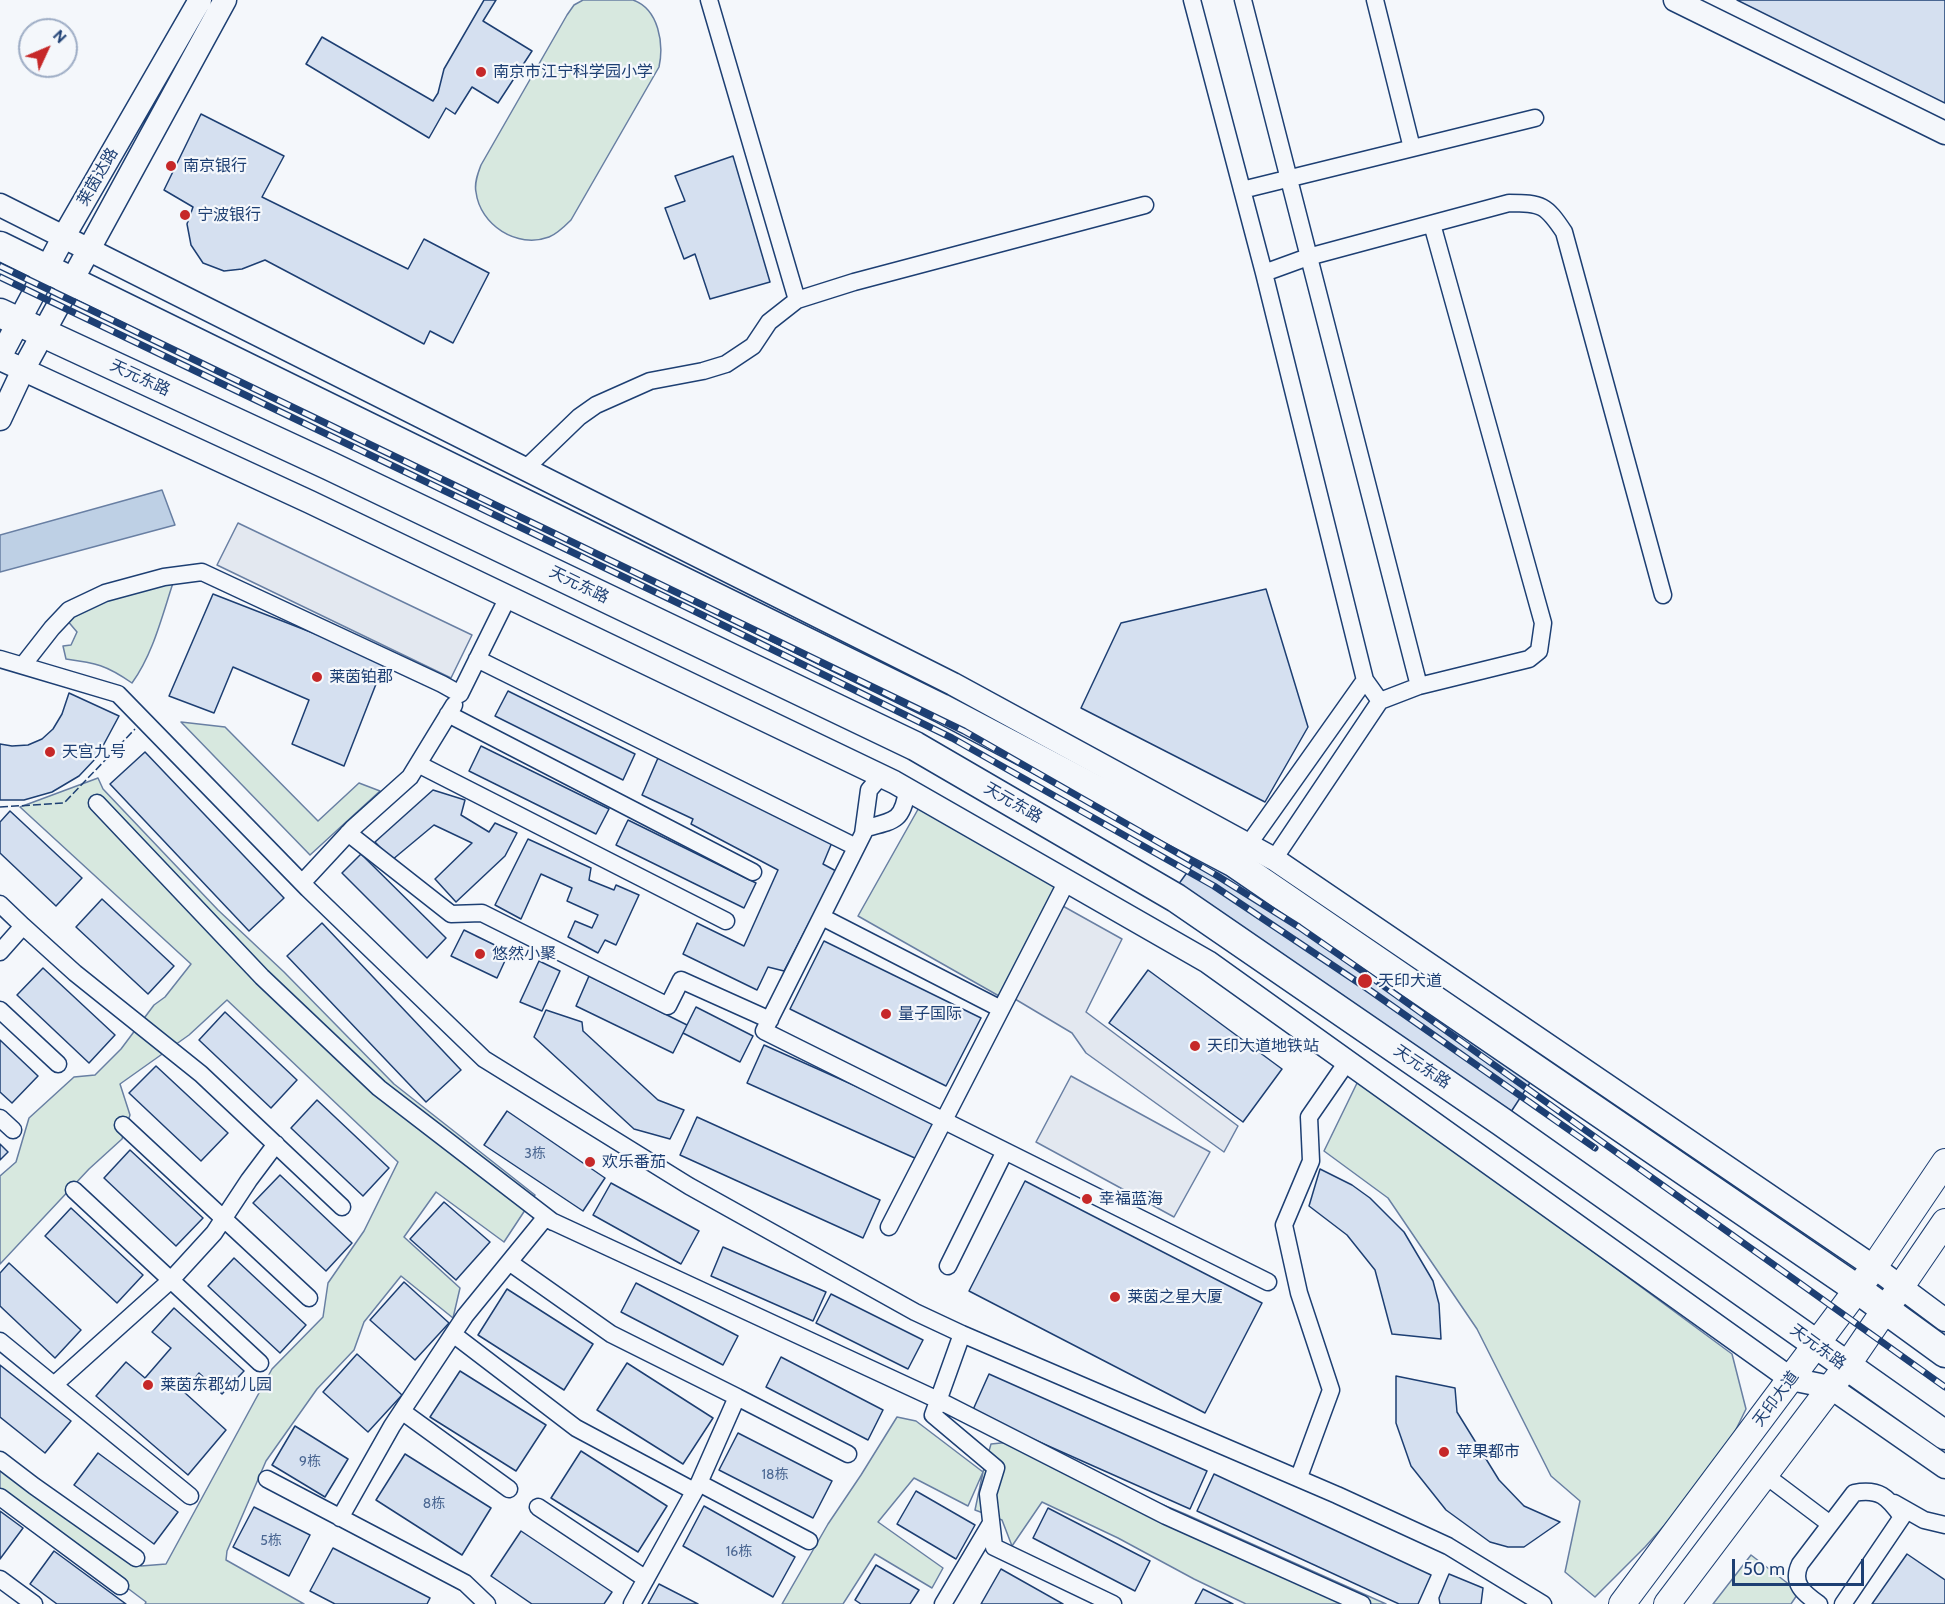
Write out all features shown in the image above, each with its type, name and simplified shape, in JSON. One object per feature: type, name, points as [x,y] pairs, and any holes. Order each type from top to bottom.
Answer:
[{"type":"highway","points":[[0,246],[940,708],[1233,862],[1866,1278],[1894,1298],[1945,1353]]},
{"type":"highway","name":"天元东路","points":[[21,323],[330,466],[915,746],[1176,898],[1502,1122],[1816,1345],[1838,1377],[1945,1435]]},
{"type":"main road","name":"天印大道","points":[[1622,1604],[1866,1278],[1945,1162]]},
{"type":"main road","points":[[1667,1604],[1838,1377],[1945,1222]]},
{"type":"street","name":"莱茵达路","points":[[0,358],[21,323],[60,275],[64,236],[200,0]]},
{"type":"street","points":[[60,275],[90,249],[225,0]]},
{"type":"street","points":[[709,0],[797,300]]},
{"type":"street","points":[[1192,0],[1264,273],[1365,680],[1380,701]]},
{"type":"street","points":[[1243,0],[1419,686]]},
{"type":"street","points":[[1375,0],[1412,148]]},
{"type":"street","points":[[1675,0],[1945,133]]},
{"type":"street","points":[[1242,190],[1535,118]]},
{"type":"street","points":[[1264,273],[1308,257],[1509,203],[1530,203],[1550,211],[1564,232],[1663,595]]},
{"type":"street","points":[[0,205],[953,684],[1248,845],[1274,860],[1866,1278]]},
{"type":"street","points":[[524,470],[579,417],[596,405],[650,381],[703,371],[726,364],[753,346],[769,322],[797,300],[854,282],[1144,205]]},
{"type":"street","points":[[1274,860],[1380,701],[1419,686],[1529,659],[1539,651],[1543,623],[1432,224]]},
{"type":"street","points":[[0,419],[23,370],[21,323]]},
{"type":"street","name":"天元东路","points":[[0,358],[300,497],[907,790],[1208,962],[1791,1379],[1838,1377],[1945,1467]]},
{"type":"street","points":[[23,665],[69,610],[105,593],[164,577],[202,572],[460,694]]},
{"type":"street","points":[[302,883],[348,833],[410,777],[460,694],[508,597]]},
{"type":"street","points":[[0,659],[118,694],[302,883],[484,1059],[690,1186],[915,1311],[962,1334],[1299,1477],[1448,1546],[1543,1604]]},
{"type":"street","points":[[477,659],[860,841]]},
{"type":"street","points":[[1248,845],[1365,680]]},
{"type":"street","points":[[448,714],[753,872]]},
{"type":"street","points":[[418,764],[726,921]]},
{"type":"street","points":[[860,841],[870,790],[881,776]]},
{"type":"street","points":[[907,790],[905,808],[892,822],[866,828],[764,1031],[1268,1282]]},
{"type":"street","points":[[97,803],[262,977],[379,1088],[553,1222]]},
{"type":"street","points":[[348,833],[451,915],[482,913],[668,1006],[681,980],[770,1020]]},
{"type":"street","points":[[889,1227],[1067,882]]},
{"type":"street","points":[[0,904],[75,973],[201,1074],[342,1207]]},
{"type":"street","points":[[822,917],[1001,1009]]},
{"type":"street","points":[[0,952],[23,926]]},
{"type":"street","points":[[0,1010],[58,1064]]},
{"type":"street","points":[[1299,1477],[1331,1390],[1299,1293],[1284,1225],[1311,1161],[1309,1117],[1347,1062]]},
{"type":"street","points":[[0,1118],[13,1130]]},
{"type":"street","points":[[123,1125],[309,1298]]},
{"type":"street","points":[[55,1384],[171,1280],[214,1233],[276,1144]]},
{"type":"street","points":[[948,1266],[1005,1151]]},
{"type":"street","points":[[74,1190],[260,1363]]},
{"type":"street","points":[[340,1518],[403,1412],[465,1316],[545,1218],[938,1400],[1167,1516],[1362,1604]]},
{"type":"street","points":[[509,1262],[611,1334],[848,1454]]},
{"type":"street","points":[[1894,1298],[1945,1320]]},
{"type":"street","points":[[453,1334],[576,1428],[809,1541]]},
{"type":"street","points":[[962,1334],[933,1415],[996,1468],[988,1494],[994,1547],[1113,1604]]},
{"type":"street","points":[[0,1341],[190,1496]]},
{"type":"street","points":[[632,1604],[697,1487],[737,1396]]},
{"type":"street","points":[[403,1412],[509,1490]]},
{"type":"street","points":[[0,1460],[136,1557]]},
{"type":"street","points":[[1765,1474],[1830,1524]]},
{"type":"street","points":[[267,1479],[465,1583],[488,1604]]},
{"type":"street","points":[[1819,1604],[1797,1583],[1795,1575],[1800,1564],[1854,1493],[1868,1491],[1880,1494],[1924,1520],[1945,1525]]},
{"type":"street","points":[[0,1497],[120,1586]]},
{"type":"street","points":[[1843,1604],[1902,1516],[1891,1501]]},
{"type":"street","points":[[538,1507],[646,1579]]},
{"type":"street","points":[[943,1604],[991,1523]]},
{"type":"street","points":[[2,1586],[34,1604]]},
{"type":"shaded area","points":[[583,0],[633,0],[649,11],[658,28],[660,38],[659,67],[571,220],[549,237],[525,240],[513,237],[492,224],[485,215],[476,192],[478,175],[481,165],[567,15],[574,5]]},
{"type":"shaded area","points":[[238,523],[472,635],[451,678],[217,565]]},
{"type":"shaded area","points":[[173,583],[146,660],[132,683],[100,666],[66,659],[63,646],[71,645],[77,632],[66,619],[117,596]]},
{"type":"shaded area","points":[[181,722],[225,727],[318,821],[359,783],[380,791],[310,855]]},
{"type":"shaded area","points":[[98,778],[103,789],[218,910],[284,972],[394,1084],[535,1195],[504,1242],[436,1192],[404,1237],[460,1288],[453,1318],[401,1276],[364,1322],[354,1350],[317,1389],[266,1461],[227,1551],[226,1560],[304,1604],[145,1604],[146,1602],[0,1492],[0,1463],[51,1503],[141,1566],[166,1564],[272,1369],[323,1317],[328,1283],[364,1231],[398,1162],[227,1000],[189,1035],[120,1084],[130,1115],[122,1139],[89,1169],[0,1264],[0,1176],[16,1162],[29,1118],[74,1077],[95,1075],[121,1049],[154,1005],[165,997],[191,964],[20,807]]},
{"type":"shaded area","points":[[921,804],[1062,883],[999,996],[858,916]]},
{"type":"shaded area","points":[[1061,905],[1122,939],[1086,1012],[1238,1126],[1224,1152],[1086,1053],[1072,1033],[1015,999]]},
{"type":"shaded area","points":[[1071,1076],[1210,1152],[1174,1217],[1036,1142]]},
{"type":"shaded area","points":[[1359,1079],[1732,1354],[1746,1409],[1719,1464],[1645,1547],[1595,1597],[1565,1572],[1580,1501],[1551,1476],[1477,1329],[1388,1198],[1324,1151]]},
{"type":"shaded area","points":[[897,1417],[916,1421],[983,1472],[968,1506],[914,1478],[878,1522],[943,1568],[932,1588],[875,1554],[843,1604],[782,1604],[828,1524]]},
{"type":"shaded area","points":[[1011,1442],[1185,1514],[1386,1604],[1246,1604],[1042,1502],[1012,1546],[1002,1520],[975,1510],[991,1444]]},
{"type":"shaded area","points":[[1751,1555],[1799,1592],[1791,1604],[1713,1604]]},
{"type":"water","points":[[162,490],[175,525],[0,572],[0,535]]},
{"type":"building","name":"南京市江宁科学园小学","points":[[484,0],[496,0],[483,21],[532,51],[498,103],[472,87],[455,114],[446,108],[429,138],[306,64],[322,37],[433,101],[438,93],[444,69]]},
{"type":"building","points":[[1737,0],[1945,0],[1945,103]]},
{"type":"building","points":[[201,114],[284,156],[262,197],[408,269],[424,239],[489,273],[453,343],[430,331],[424,344],[265,260],[242,269],[224,271],[203,263],[191,245],[187,224],[193,207],[164,190]]},
{"type":"building","points":[[733,156],[770,282],[710,299],[695,254],[684,259],[665,208],[685,201],[675,176]]},
{"type":"building","points":[[1266,589],[1308,727],[1265,802],[1081,708],[1121,623]]},
{"type":"building","name":"莱茵铂郡","points":[[213,594],[385,661],[344,766],[292,744],[309,700],[233,667],[214,713],[169,696]]},
{"type":"building","points":[[508,691],[635,754],[623,780],[495,716]]},
{"type":"building","name":"天宫九号","points":[[69,693],[119,716],[97,757],[79,776],[52,792],[24,800],[0,800],[0,744],[28,745],[42,739],[53,729],[62,714]]},
{"type":"building","points":[[481,746],[609,809],[596,834],[469,771]]},
{"type":"building","points":[[145,752],[284,898],[249,931],[110,784]]},
{"type":"building","points":[[658,758],[833,840],[823,864],[836,871],[784,971],[768,967],[757,990],[683,954],[697,923],[744,946],[778,870],[691,824],[693,819],[642,795]]},
{"type":"building","points":[[433,790],[465,800],[461,815],[489,832],[495,823],[517,833],[505,856],[456,902],[435,879],[472,843],[434,825],[392,860],[375,842]]},
{"type":"building","points":[[10,811],[82,878],[56,906],[0,853],[0,822]]},
{"type":"building","points":[[628,820],[756,883],[744,908],[616,845]]},
{"type":"building","points":[[528,839],[591,868],[589,880],[614,890],[616,885],[639,895],[616,945],[605,940],[598,953],[568,937],[575,921],[592,928],[598,915],[567,901],[572,888],[541,874],[521,919],[495,905]]},
{"type":"building","name":"天印大道","points":[[1204,849],[1535,1075],[1507,1118],[1178,885]]},
{"type":"building","points":[[361,854],[446,938],[427,958],[342,873]]},
{"type":"building","points":[[102,899],[174,966],[148,994],[76,927]]},
{"type":"building","points":[[322,923],[461,1070],[426,1102],[287,956]]},
{"type":"building","name":"悠然小聚","points":[[464,930],[509,952],[497,978],[451,956]]},
{"type":"building","name":"量子国际","points":[[824,941],[981,1018],[946,1086],[790,1009]]},
{"type":"building","points":[[539,961],[560,971],[542,1011],[520,1002]]},
{"type":"building","points":[[43,968],[115,1035],[89,1063],[17,995]]},
{"type":"building","name":"天印大道地铁站","points":[[1148,970],[1282,1069],[1243,1122],[1109,1023]]},
{"type":"building","points":[[589,976],[687,1025],[673,1053],[576,1006]]},
{"type":"building","points":[[696,1007],[753,1036],[740,1062],[683,1033]]},
{"type":"building","points":[[546,1010],[582,1022],[583,1031],[658,1100],[684,1110],[670,1139],[634,1129],[534,1037]]},
{"type":"building","points":[[225,1012],[297,1080],[271,1108],[199,1040]]},
{"type":"building","points":[[0,1040],[38,1076],[12,1103],[0,1092]]},
{"type":"building","points":[[764,1045],[934,1121],[917,1159],[747,1083]]},
{"type":"building","points":[[156,1066],[228,1133],[201,1161],[129,1093]]},
{"type":"building","points":[[317,1100],[389,1168],[363,1196],[291,1128]]},
{"type":"building","points":[[507,1111],[605,1178],[583,1211],[484,1145]]},
{"type":"building","points":[[697,1117],[880,1200],[863,1238],[680,1155]]},
{"type":"building","points":[[0,1144],[8,1152],[0,1160]]},
{"type":"building","points":[[130,1150],[203,1218],[176,1246],[104,1178]]},
{"type":"building","points":[[1320,1169],[1352,1185],[1370,1198],[1404,1232],[1433,1281],[1439,1304],[1441,1339],[1392,1334],[1375,1270],[1347,1235],[1309,1206]]},
{"type":"building","points":[[280,1175],[352,1243],[326,1271],[253,1203]]},
{"type":"building","name":"莱茵之星大厦","points":[[1025,1181],[1262,1303],[1205,1413],[969,1291]]},
{"type":"building","points":[[611,1183],[699,1231],[681,1264],[593,1215]]},
{"type":"building","points":[[444,1202],[490,1242],[456,1280],[410,1239]]},
{"type":"building","points":[[71,1208],[143,1275],[117,1303],[45,1236]]},
{"type":"building","points":[[723,1247],[826,1292],[813,1321],[711,1276]]},
{"type":"building","points":[[234,1258],[306,1325],[280,1353],[208,1286]]},
{"type":"building","points":[[9,1263],[81,1330],[55,1358],[0,1306],[0,1273]]},
{"type":"building","points":[[404,1282],[449,1323],[415,1360],[370,1320]]},
{"type":"building","points":[[636,1283],[738,1336],[723,1365],[621,1312]]},
{"type":"building","points":[[507,1289],[593,1344],[564,1390],[478,1335]]},
{"type":"building","points":[[831,1294],[923,1340],[908,1369],[816,1323]]},
{"type":"building","name":"莱茵东郡幼儿园","points":[[174,1308],[244,1371],[222,1394],[199,1373],[184,1392],[226,1430],[188,1475],[96,1396],[126,1362],[145,1378],[171,1348],[152,1332]]},
{"type":"building","points":[[357,1354],[402,1395],[368,1432],[323,1392]]},
{"type":"building","points":[[781,1357],[883,1410],[868,1440],[766,1387]]},
{"type":"building","points":[[627,1363],[713,1418],[683,1464],[597,1410]]},
{"type":"building","points":[[0,1365],[71,1421],[45,1453],[0,1417]]},
{"type":"building","points":[[460,1371],[546,1425],[516,1471],[430,1417]]},
{"type":"building","points":[[989,1374],[1207,1471],[1190,1509],[972,1412]]},
{"type":"building","name":"苹果都市","points":[[1396,1376],[1455,1388],[1457,1412],[1499,1480],[1524,1506],[1560,1522],[1524,1547],[1508,1547],[1490,1542],[1446,1510],[1411,1466],[1396,1423]]},
{"type":"building","points":[[295,1426],[348,1459],[325,1497],[272,1465]]},
{"type":"building","points":[[738,1433],[832,1481],[813,1518],[719,1470]]},
{"type":"building","points":[[581,1451],[667,1506],[638,1552],[551,1498]]},
{"type":"building","points":[[98,1453],[178,1512],[154,1544],[74,1485]]},
{"type":"building","points":[[405,1454],[491,1508],[462,1555],[376,1500]]},
{"type":"building","points":[[1214,1474],[1431,1575],[1418,1604],[1399,1604],[1197,1511]]},
{"type":"building","points":[[916,1491],[975,1525],[956,1559],[897,1524]]},
{"type":"building","points":[[704,1506],[795,1557],[773,1597],[683,1546]]},
{"type":"building","points":[[254,1507],[310,1535],[289,1576],[233,1547]]},
{"type":"building","points":[[1048,1508],[1150,1561],[1135,1591],[1033,1538]]},
{"type":"building","points":[[0,1511],[23,1528],[0,1559]]},
{"type":"building","points":[[521,1531],[612,1592],[604,1604],[532,1604],[491,1576]]},
{"type":"building","points":[[333,1548],[430,1598],[427,1604],[335,1604],[310,1591]]},
{"type":"building","points":[[54,1551],[126,1604],[57,1604],[30,1584]]},
{"type":"building","points":[[1907,1554],[1945,1580],[1945,1604],[1872,1604]]},
{"type":"building","points":[[876,1565],[919,1590],[910,1604],[861,1604],[855,1600]]},
{"type":"building","points":[[1001,1569],[1063,1604],[981,1604]]},
{"type":"building","points":[[1449,1574],[1483,1588],[1481,1604],[1440,1604],[1439,1598]]},
{"type":"building","points":[[659,1584],[698,1604],[648,1604]]},
{"type":"building","points":[[1203,1589],[1233,1604],[1195,1604]]},
{"type":"railway","points":[[0,266],[964,731],[1216,875],[1299,927],[1371,977],[1945,1387]]},
{"type":"railway","points":[[0,277],[680,604],[952,738],[1214,886],[1365,987],[1595,1148]]},
{"type":"fence","points":[[0,807],[64,803],[135,729]]},
{"type":"place","name":"南京市江宁科学园小学","points":[[481,72]]},
{"type":"place","name":"南京银行","points":[[171,166]]},
{"type":"place","name":"宁波银行","points":[[185,215]]},
{"type":"place","name":"莱茵铂郡","points":[[317,677]]},
{"type":"place","name":"天宫九号","points":[[50,752]]},
{"type":"place","name":"悠然小聚","points":[[480,954]]},
{"type":"place","name":"天印大道","points":[[1365,981]]},
{"type":"place","name":"量子国际","points":[[886,1014]]},
{"type":"place","name":"天印大道地铁站","points":[[1195,1046]]},
{"type":"place","name":"欢乐番茄","points":[[590,1162]]},
{"type":"place","name":"幸福蓝海","points":[[1087,1199]]},
{"type":"place","name":"莱茵之星大厦","points":[[1115,1297]]},
{"type":"place","name":"莱茵东郡幼儿园","points":[[148,1385]]},
{"type":"place","name":"苹果都市","points":[[1444,1452]]}]
